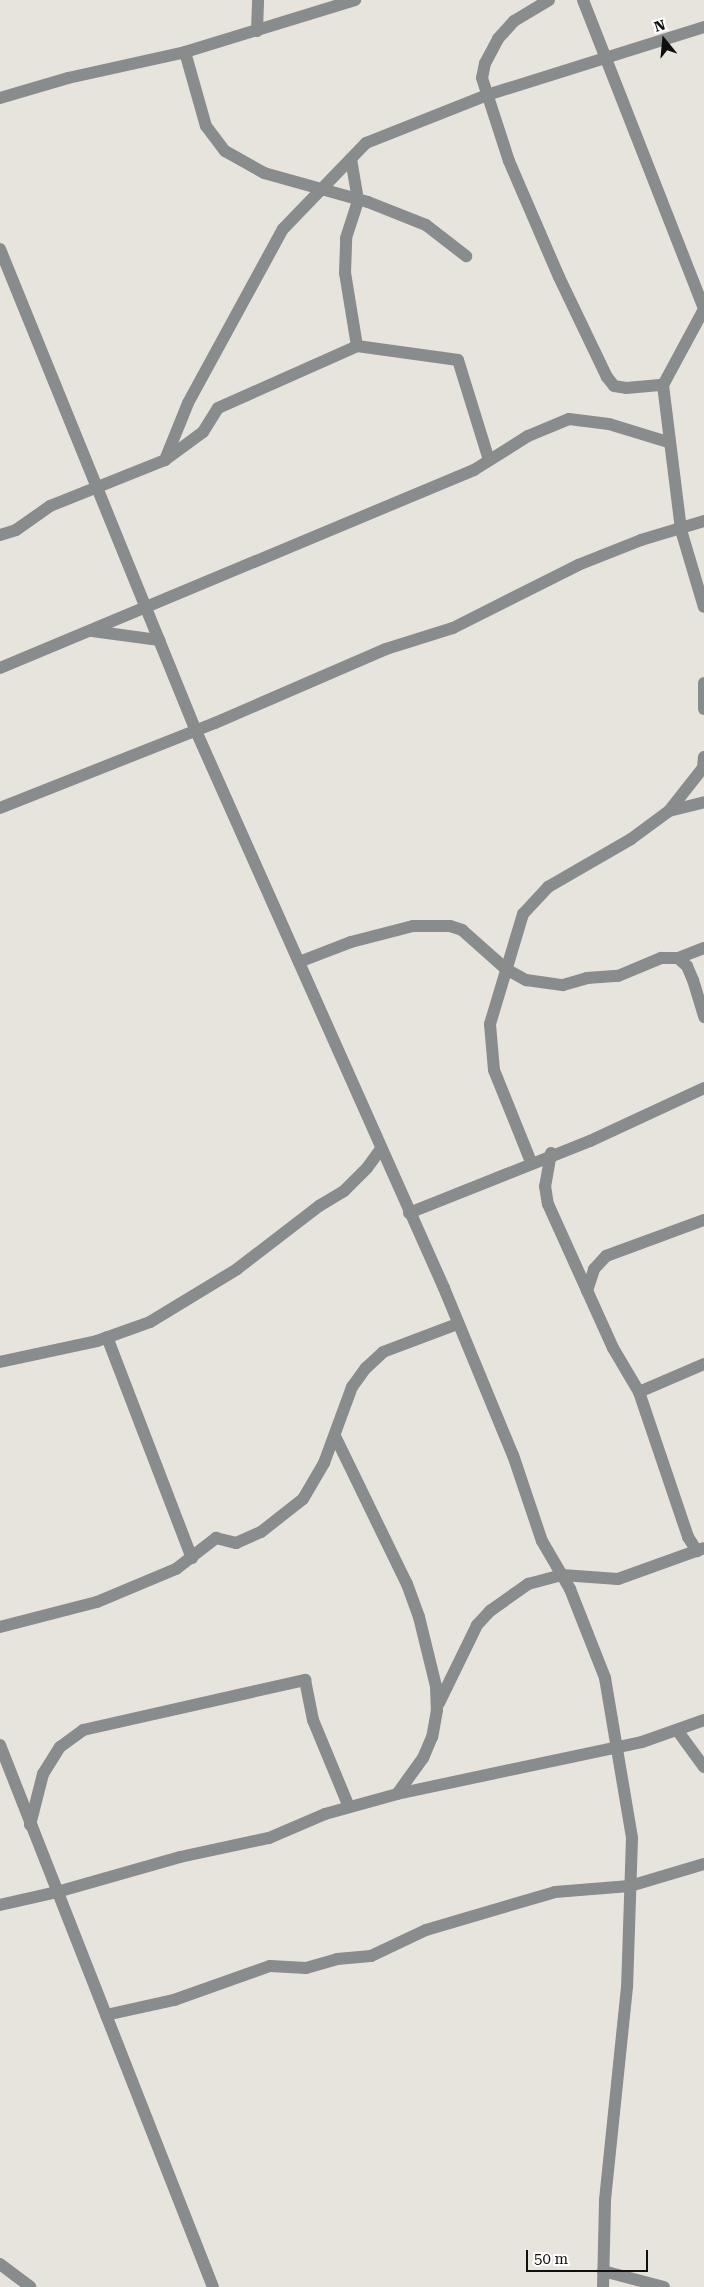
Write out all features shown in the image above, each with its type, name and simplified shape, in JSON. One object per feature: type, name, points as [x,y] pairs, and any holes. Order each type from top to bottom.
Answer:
[{"type":"street","points":[[257,32],[258,0]]},
{"type":"street","points":[[0,98],[68,78],[185,52],[257,32],[355,0]]},
{"type":"street","points":[[548,0],[514,22],[498,39],[485,63],[482,78],[487,95],[509,161],[533,218],[607,377],[614,386],[626,388],[663,385]]},
{"type":"street","points":[[583,0],[704,309],[663,385],[668,442],[681,530],[704,607]]},
{"type":"street","points":[[165,460],[188,403],[283,229],[366,143],[487,95],[704,26]]},
{"type":"street","points":[[185,52],[206,126],[225,151],[264,173],[358,200],[426,225],[466,256]]},
{"type":"street","points":[[351,159],[358,200],[346,238],[345,273],[357,346]]},
{"type":"street","points":[[0,249],[196,730],[380,1150],[444,1288],[457,1324],[513,1455],[542,1541],[562,1575],[605,1678],[632,1838],[627,1987],[605,2202],[603,2287]]},
{"type":"street","points":[[0,535],[16,530],[50,506],[165,460],[203,432],[218,408],[357,346],[458,360],[489,460]]},
{"type":"street","points":[[0,668],[474,470],[528,436],[569,419],[610,424],[668,442]]},
{"type":"street","points":[[0,808],[196,730],[386,649],[453,628],[596,558],[640,540],[681,530],[704,521]]},
{"type":"street","points":[[92,631],[159,640]]},
{"type":"street","points":[[704,683],[704,709]]},
{"type":"street","points":[[531,1162],[494,1070],[490,1024],[524,914],[534,899],[548,887],[631,840],[668,811],[703,768],[704,757]]},
{"type":"street","points":[[668,811],[704,802]]},
{"type":"street","points":[[299,962],[351,942],[413,926],[450,926],[462,930],[506,969],[526,980],[563,985],[587,978],[618,976],[661,958],[678,958],[704,948]]},
{"type":"street","points":[[678,958],[687,966],[704,1017]]},
{"type":"street","points":[[409,1213],[531,1162],[590,1141],[704,1088]]},
{"type":"street","points":[[0,1362],[64,1350],[150,1322],[237,1270],[348,1187],[380,1150]]},
{"type":"street","points":[[397,1794],[423,1758],[432,1737],[436,1710],[444,1687],[477,1625],[490,1611],[528,1584],[562,1575],[618,1579],[701,1550],[688,1537],[639,1392],[622,1366],[548,1204],[545,1186],[552,1154]]},
{"type":"street","points":[[587,1290],[594,1269],[606,1256],[704,1220]]},
{"type":"street","points":[[0,1627],[98,1602],[176,1569],[216,1538],[236,1543],[261,1532],[303,1499],[324,1463],[352,1386],[378,1358],[406,1343],[457,1324]]},
{"type":"street","points":[[107,1337],[192,1558]]},
{"type":"street","points":[[639,1392],[704,1364]]},
{"type":"street","points":[[335,1436],[407,1584],[429,1652],[436,1710]]},
{"type":"street","points":[[30,1825],[43,1774],[60,1747],[83,1730],[304,1680],[313,1720],[349,1807]]},
{"type":"street","points":[[0,1905],[57,1892],[180,1857],[269,1838],[349,1807],[397,1794],[618,1747],[704,1720]]},
{"type":"street","points":[[676,1730],[704,1767]]},
{"type":"street","points":[[2,1753],[213,2287]]},
{"type":"street","points":[[106,2015],[174,2000],[270,1966],[306,1968],[338,1959],[371,1956],[442,1924],[510,1908],[555,1892],[630,1886],[704,1864]]},
{"type":"street","points":[[0,2264],[30,2287]]},
{"type":"street","points":[[603,2271],[664,2287]]}]
